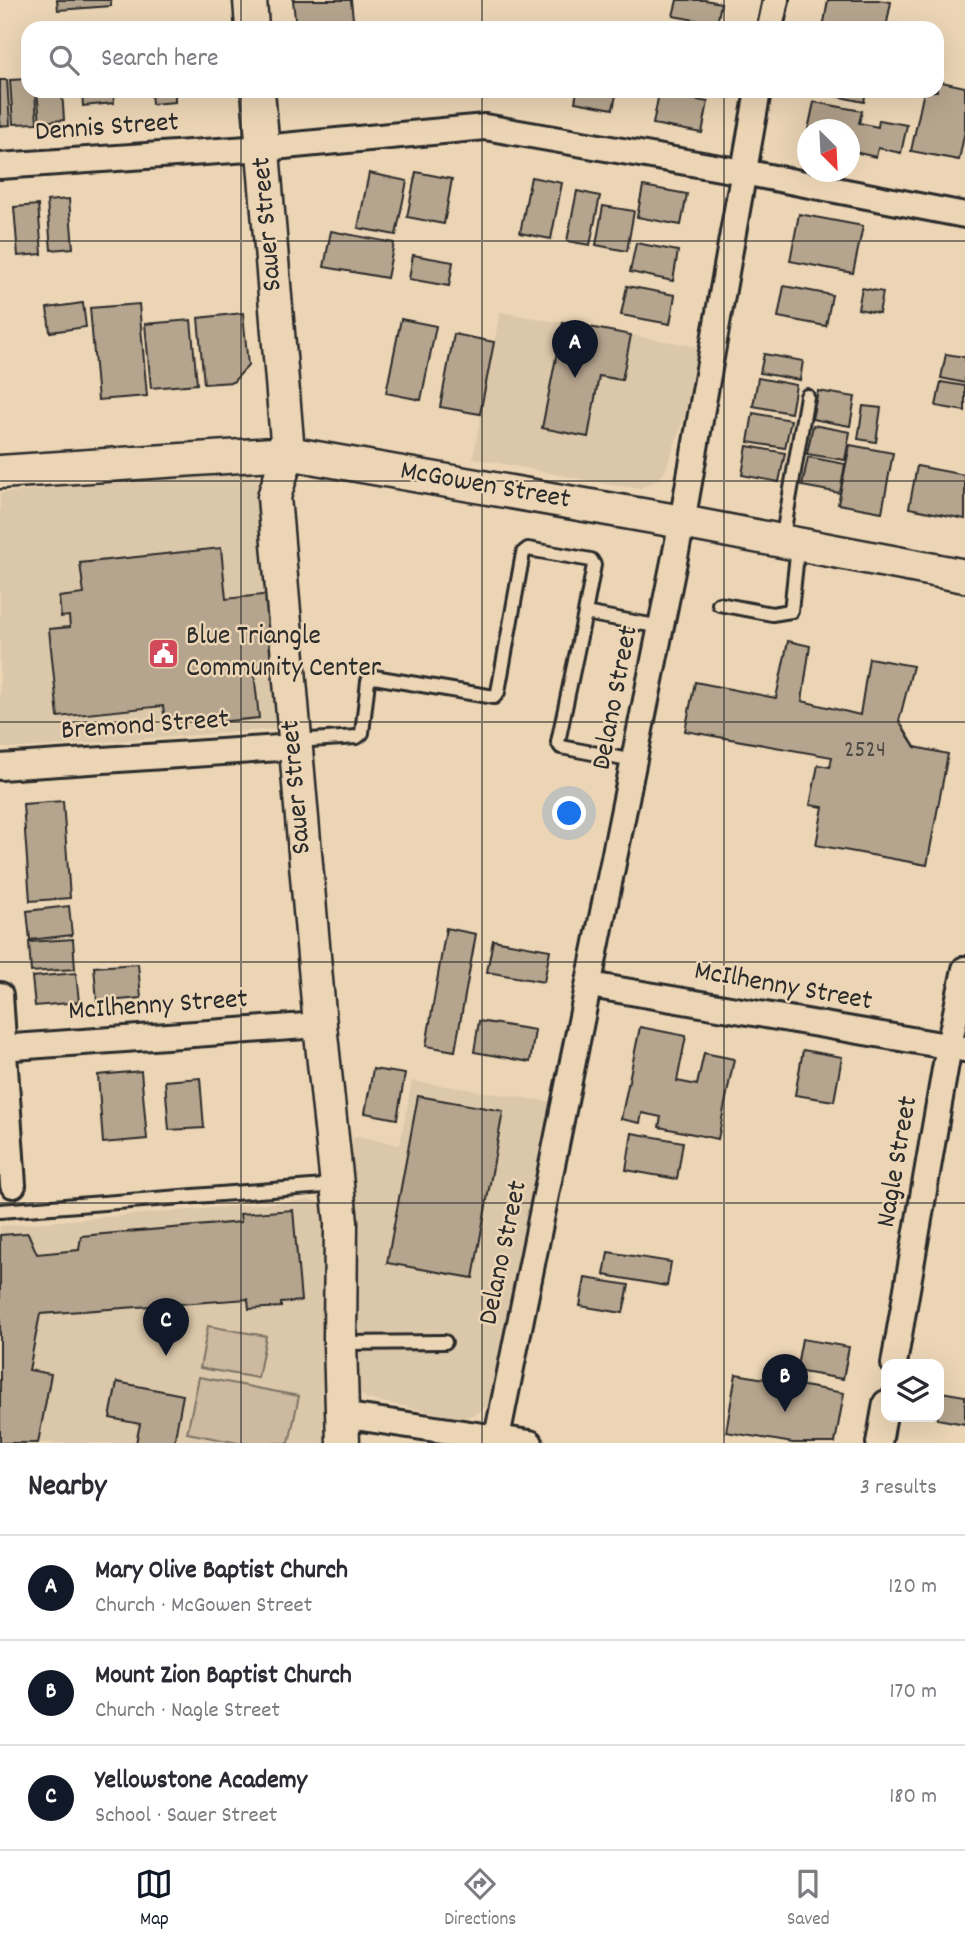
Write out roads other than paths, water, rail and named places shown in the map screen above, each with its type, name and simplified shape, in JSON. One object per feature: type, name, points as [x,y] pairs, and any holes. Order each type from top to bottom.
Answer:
[{"type":"street","points":[[250,0],[252,21]]},
{"type":"street","points":[[772,21],[776,0]]},
{"type":"street","name":"Sauer Street","points":[[259,98],[288,453],[274,497],[294,744],[341,1222],[342,1429]]},
{"type":"street","name":"Delano Street","points":[[497,1437],[682,522],[757,98]]},
{"type":"street","name":"Dennis Street","points":[[0,166],[263,148],[485,127],[743,172],[965,215]]},
{"type":"street","name":"McGowen Street","points":[[0,472],[288,453],[682,522],[965,576]]},
{"type":"street","name":"Bremond Street","points":[[0,767],[294,744]]},
{"type":"street","name":"Nagle Street","points":[[895,1359],[957,1048],[965,969]]},
{"type":"street","name":"McIlhenny Street","points":[[590,985],[957,1048]]},
{"type":"street","points":[[0,995],[13,1185]]},
{"type":"street","name":"McIlhenny Street","points":[[2,1048],[320,1025]]},
{"type":"street","points":[[879,1443],[883,1422]]},
{"type":"street","points":[[342,1429],[497,1437],[530,1443]]},
{"type":"lane","points":[[719,604],[772,614],[790,611],[790,543],[807,396]]},
{"type":"lane","points":[[294,744],[357,737],[362,733],[368,681],[374,677],[494,697],[498,691],[523,553],[528,549],[591,560],[594,565],[558,742],[561,747],[634,761]]},
{"type":"lane","points":[[585,613],[661,627]]},
{"type":"lane","points":[[0,1211],[337,1185]]},
{"type":"lane","points":[[340,1343],[445,1342]]},
{"type":"place","name":"Mary Olive Baptist Church","points":[[575,378]]},
{"type":"place","name":"Blue Triangle Community Center","points":[[163,654]]},
{"type":"place","name":"Yellowstone Academy","points":[[166,1356]]},
{"type":"place","name":"Mount Zion Baptist Church","points":[[785,1412]]}]
